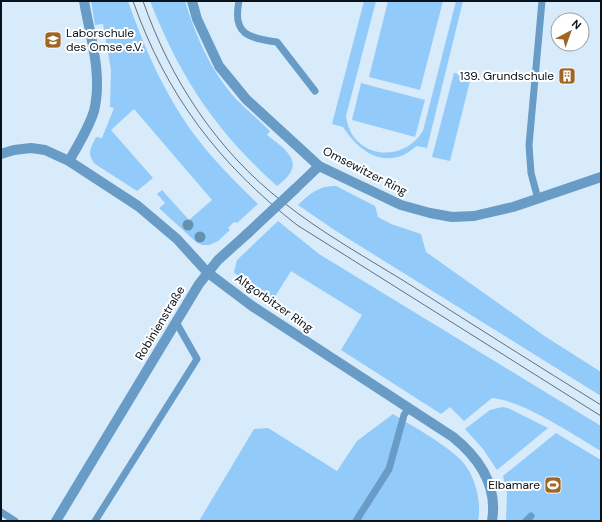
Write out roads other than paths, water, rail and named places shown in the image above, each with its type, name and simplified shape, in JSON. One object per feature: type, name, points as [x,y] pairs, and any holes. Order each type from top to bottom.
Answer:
[{"type":"street","points":[[69,161],[94,112],[97,89],[95,63],[84,1]]},
{"type":"street","name":"Omsewitzer Ring","points":[[192,1],[197,19],[220,66],[246,100],[319,166],[401,205],[452,217],[474,216],[538,199],[601,177]]},
{"type":"street","name":"Altgorbitzer Ring","points":[[1,154],[31,148],[46,150],[69,161],[138,206],[157,221],[177,239],[207,272],[252,306],[453,437],[471,454],[488,479],[494,507],[492,521]]},
{"type":"street","name":"Robinienstraße","points":[[56,521],[207,272],[319,166]]},
{"type":"lane","points":[[239,1],[236,15],[237,22],[242,31],[253,38],[277,42],[315,91]]},
{"type":"lane","points":[[538,199],[531,172],[529,145],[542,1]]},
{"type":"lane","points":[[95,521],[197,359],[176,322]]},
{"type":"lane","points":[[356,521],[389,469],[404,415],[408,408]]},
{"type":"lane","points":[[1,512],[15,521]]},
{"type":"tram line","points":[[133,1],[146,35],[179,97],[198,125],[220,152],[269,202],[297,225],[601,416]]},
{"type":"tram line","points":[[143,1],[167,58],[198,112],[237,160],[259,182],[298,214],[330,236],[601,405]]},
{"type":"place","name":"Laborschule des Omse e.V.","points":[[53,40]]},
{"type":"place","name":"139. Grundschule","points":[[567,76]]},
{"type":"place","name":"Elbamare","points":[[553,485]]}]
